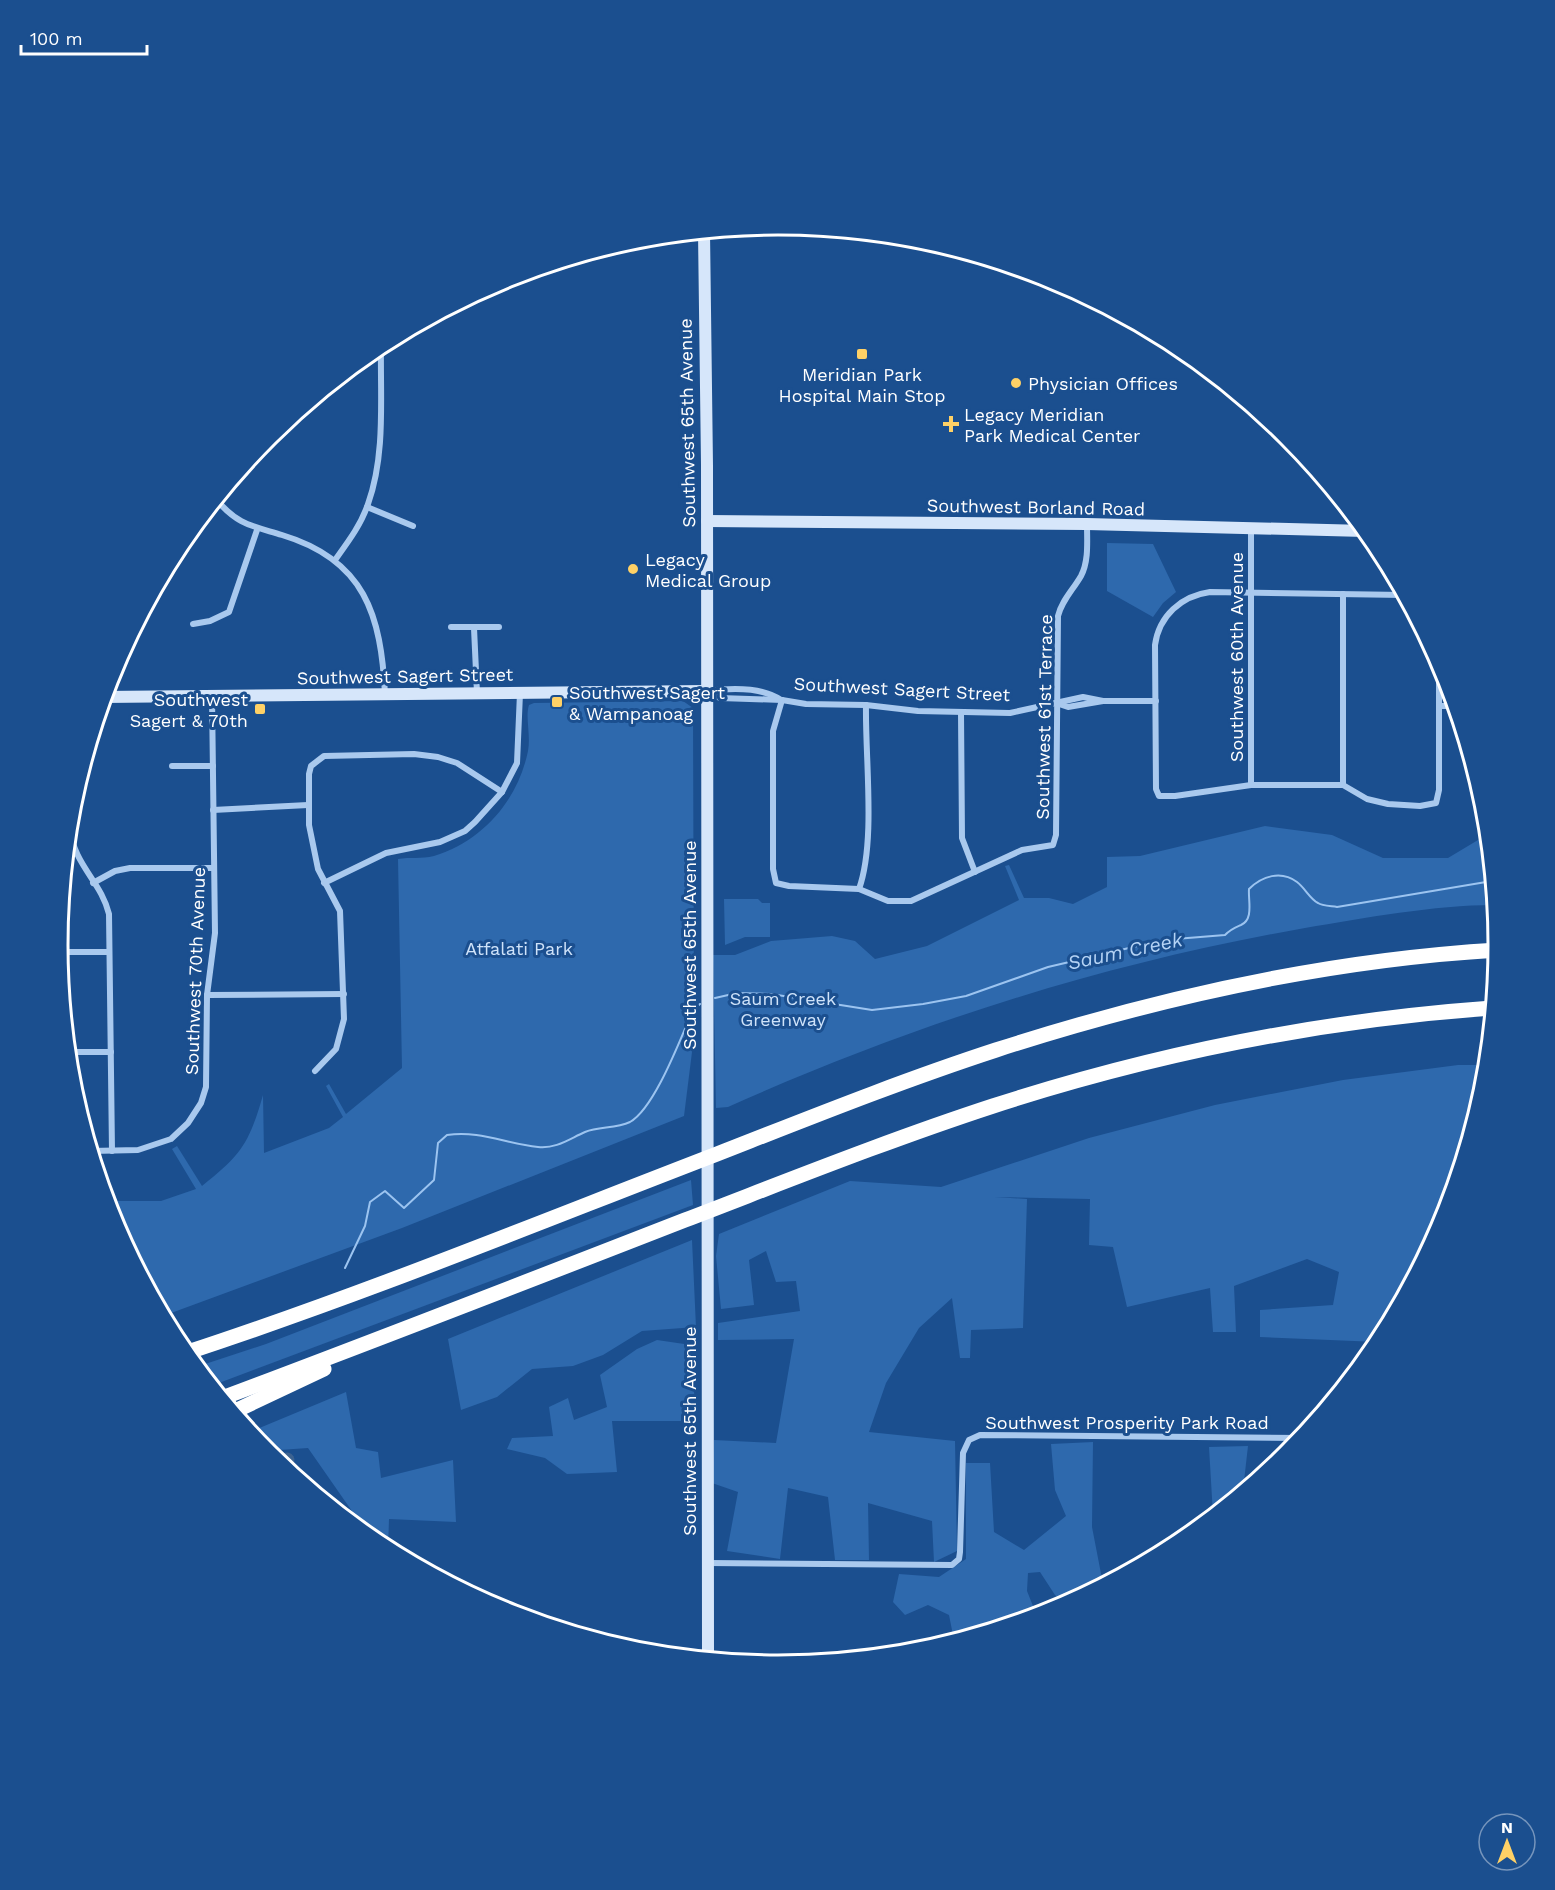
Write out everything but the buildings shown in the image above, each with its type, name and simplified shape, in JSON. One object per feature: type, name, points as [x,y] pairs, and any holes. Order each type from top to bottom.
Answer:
[{"type":"highway","points":[[195,1350],[375,1286],[908,1080],[1036,1038],[1126,1012],[1259,982],[1377,963],[1488,951]]},
{"type":"highway","points":[[229,1395],[422,1323],[855,1154],[1041,1091],[1227,1045],[1342,1025],[1484,1009]]},
{"type":"highway","points":[[240,1409],[422,1323]]},
{"type":"main road","name":"Southwest 65th Avenue","points":[[704,239],[707,521],[708,1651]]},
{"type":"main road","name":"Southwest Borland Road","points":[[707,521],[1087,524],[1354,531]]},
{"type":"main road","name":"Southwest Sagert Street","points":[[112,698],[520,692],[706,692]]},
{"type":"street","points":[[335,560],[353,536],[368,507],[379,457],[381,357]]},
{"type":"street","points":[[221,505],[226,512],[256,530],[305,542],[335,560],[362,592],[376,622],[383,652],[385,694]]},
{"type":"street","points":[[368,507],[412,526]]},
{"type":"street","name":"Southwest 61st Terrace","points":[[975,872],[1022,850],[1053,845],[1056,835],[1058,616],[1063,601],[1082,574],[1086,556],[1087,524]]},
{"type":"street","name":"Southwest 60th Avenue","points":[[1251,529],[1251,785]]},
{"type":"street","points":[[193,624],[210,621],[229,612],[256,530]]},
{"type":"street","points":[[1395,595],[1200,593],[1182,601],[1165,617],[1156,634],[1156,789],[1159,796],[1175,796],[1251,785],[1343,785],[1367,799],[1388,804],[1420,806],[1436,803],[1439,790],[1439,689]]},
{"type":"street","points":[[1343,594],[1343,785]]},
{"type":"street","points":[[451,627],[499,627]]},
{"type":"street","points":[[474,628],[477,693]]},
{"type":"street","points":[[324,883],[386,853],[453,837],[475,822],[502,792],[517,763],[520,692]]},
{"type":"street","name":"Southwest Sagert Street","points":[[706,692],[720,698],[782,700],[806,704],[866,705],[961,713],[1020,713],[1056,703],[1068,707],[1103,701],[1156,701]]},
{"type":"street","name":"Southwest 70th Avenue","points":[[98,1151],[138,1150],[171,1139],[188,1123],[201,1103],[206,1087],[207,995],[214,933],[212,696]]},
{"type":"street","points":[[782,700],[772,740],[773,869],[776,883],[789,886],[859,889],[888,901],[911,901],[975,872],[962,838],[961,713]]},
{"type":"street","points":[[859,889],[864,875],[867,846],[866,705]]},
{"type":"street","points":[[1439,706],[1446,706]]},
{"type":"street","points":[[315,1071],[336,1049],[341,1038],[344,994],[340,911],[324,883],[312,843],[308,805],[311,766],[324,756],[414,754],[438,757],[457,763],[502,792]]},
{"type":"street","points":[[172,766],[213,766]]},
{"type":"street","points":[[213,810],[308,805]]},
{"type":"street","points":[[74,852],[106,903],[109,914],[112,1151]]},
{"type":"street","points":[[93,883],[115,870],[130,868],[214,868]]},
{"type":"street","points":[[69,952],[109,952]]},
{"type":"street","points":[[207,995],[344,994]]},
{"type":"street","points":[[76,1052],[111,1052]]},
{"type":"street","name":"Southwest Prosperity Park Road","points":[[708,1563],[952,1565],[959,1559],[960,1552],[963,1453],[969,1440],[980,1435],[1288,1438]]},
{"type":"green space","points":[[1107,543],[1153,544],[1176,592],[1163,603],[1153,617],[1107,591]]},
{"type":"green space","name":"Atfalati Park","points":[[683,701],[693,708],[694,1036],[684,1116],[402,1228],[171,1313],[141,1259],[116,1201],[161,1201],[196,1189],[172,1149],[177,1146],[202,1186],[226,1166],[242,1147],[253,1126],[263,1095],[264,1153],[329,1128],[343,1117],[326,1086],[329,1084],[346,1114],[402,1068],[398,859],[429,857],[452,849],[483,829],[496,816],[507,802],[523,769],[529,745],[529,705],[534,703]]},
{"type":"green space","name":"Saum Creek Greenway","points":[[1265,826],[1332,835],[1383,858],[1448,858],[1479,839],[1486,905],[1375,916],[1305,928],[1230,942],[1083,978],[939,1023],[868,1049],[728,1107],[716,1108],[713,955],[735,955],[771,941],[832,936],[855,941],[875,959],[927,946],[1019,900],[1005,866],[1009,865],[1024,898],[1049,898],[1073,904],[1107,887],[1107,857],[1140,856]]},
{"type":"green space","points":[[724,899],[758,899],[762,903],[770,903],[770,937],[745,937],[725,945]]},
{"type":"green space","points":[[1458,1065],[1477,1065],[1463,1129],[1450,1173],[1433,1217],[1414,1259],[1366,1342],[1260,1337],[1260,1310],[1333,1305],[1339,1272],[1307,1259],[1234,1286],[1236,1332],[1213,1332],[1210,1288],[1127,1307],[1113,1247],[1089,1245],[1090,1199],[994,1197],[1027,1199],[1023,1328],[971,1330],[970,1358],[960,1358],[952,1298],[919,1328],[886,1383],[869,1432],[955,1441],[957,1551],[934,1562],[932,1521],[868,1503],[869,1560],[835,1560],[828,1497],[788,1488],[780,1559],[727,1551],[738,1492],[712,1483],[714,1440],[776,1443],[794,1339],[718,1340],[718,1323],[800,1311],[796,1281],[776,1282],[766,1251],[749,1260],[754,1305],[721,1309],[716,1256],[719,1234],[850,1181],[941,1187],[1089,1138],[1215,1105],[1343,1080]]},
{"type":"green space","points":[[691,1180],[693,1205],[219,1383],[205,1364],[266,1344]]},
{"type":"green space","points":[[692,1240],[696,1327],[642,1331],[603,1355],[573,1366],[532,1369],[497,1397],[461,1410],[448,1339]]},
{"type":"green space","points":[[657,1340],[691,1345],[696,1421],[612,1421],[617,1472],[567,1474],[545,1458],[507,1449],[512,1438],[553,1436],[549,1407],[568,1398],[574,1420],[607,1407],[600,1375],[637,1349]]},
{"type":"green space","points":[[346,1392],[356,1448],[378,1452],[381,1478],[453,1460],[456,1522],[389,1519],[388,1538],[354,1514],[308,1448],[278,1450],[258,1429]]},
{"type":"green space","points":[[1093,1442],[1092,1527],[1102,1577],[1058,1597],[1040,1572],[1028,1573],[1027,1591],[1033,1607],[953,1633],[949,1615],[928,1605],[905,1615],[893,1602],[899,1574],[939,1577],[966,1559],[966,1463],[990,1463],[994,1532],[1024,1550],[1066,1516],[1055,1490],[1051,1444]]},
{"type":"green space","points":[[1248,1446],[1244,1481],[1212,1506],[1209,1447]]},
{"type":"waterway","name":"Saum Creek","points":[[715,998],[737,993],[771,994],[872,1010],[966,996],[1048,967],[1163,940],[1225,935],[1248,919],[1249,889],[1254,884],[1272,876],[1291,878],[1318,903],[1337,907],[1484,882]]},
{"type":"waterway","name":"Saum Creek","points":[[345,1268],[365,1226],[370,1202],[385,1191],[404,1208],[434,1180],[438,1143],[447,1135],[471,1134],[545,1147],[562,1143],[590,1130],[630,1122],[649,1102],[658,1088],[693,1010],[700,1004]]},
{"type":"place","name":"Meridian Park Hospital Main Stop","points":[[862,354]]},
{"type":"place","name":"Physician Offices","points":[[1016,383]]},
{"type":"place","name":"Legacy Meridian Park Medical Center","points":[[951,424]]},
{"type":"place","name":"Legacy Medical Group","points":[[633,569]]},
{"type":"place","name":"Southwest Sagert & Wampanoag","points":[[557,702]]},
{"type":"place","name":"Southwest Sagert & 70th","points":[[260,709]]}]
